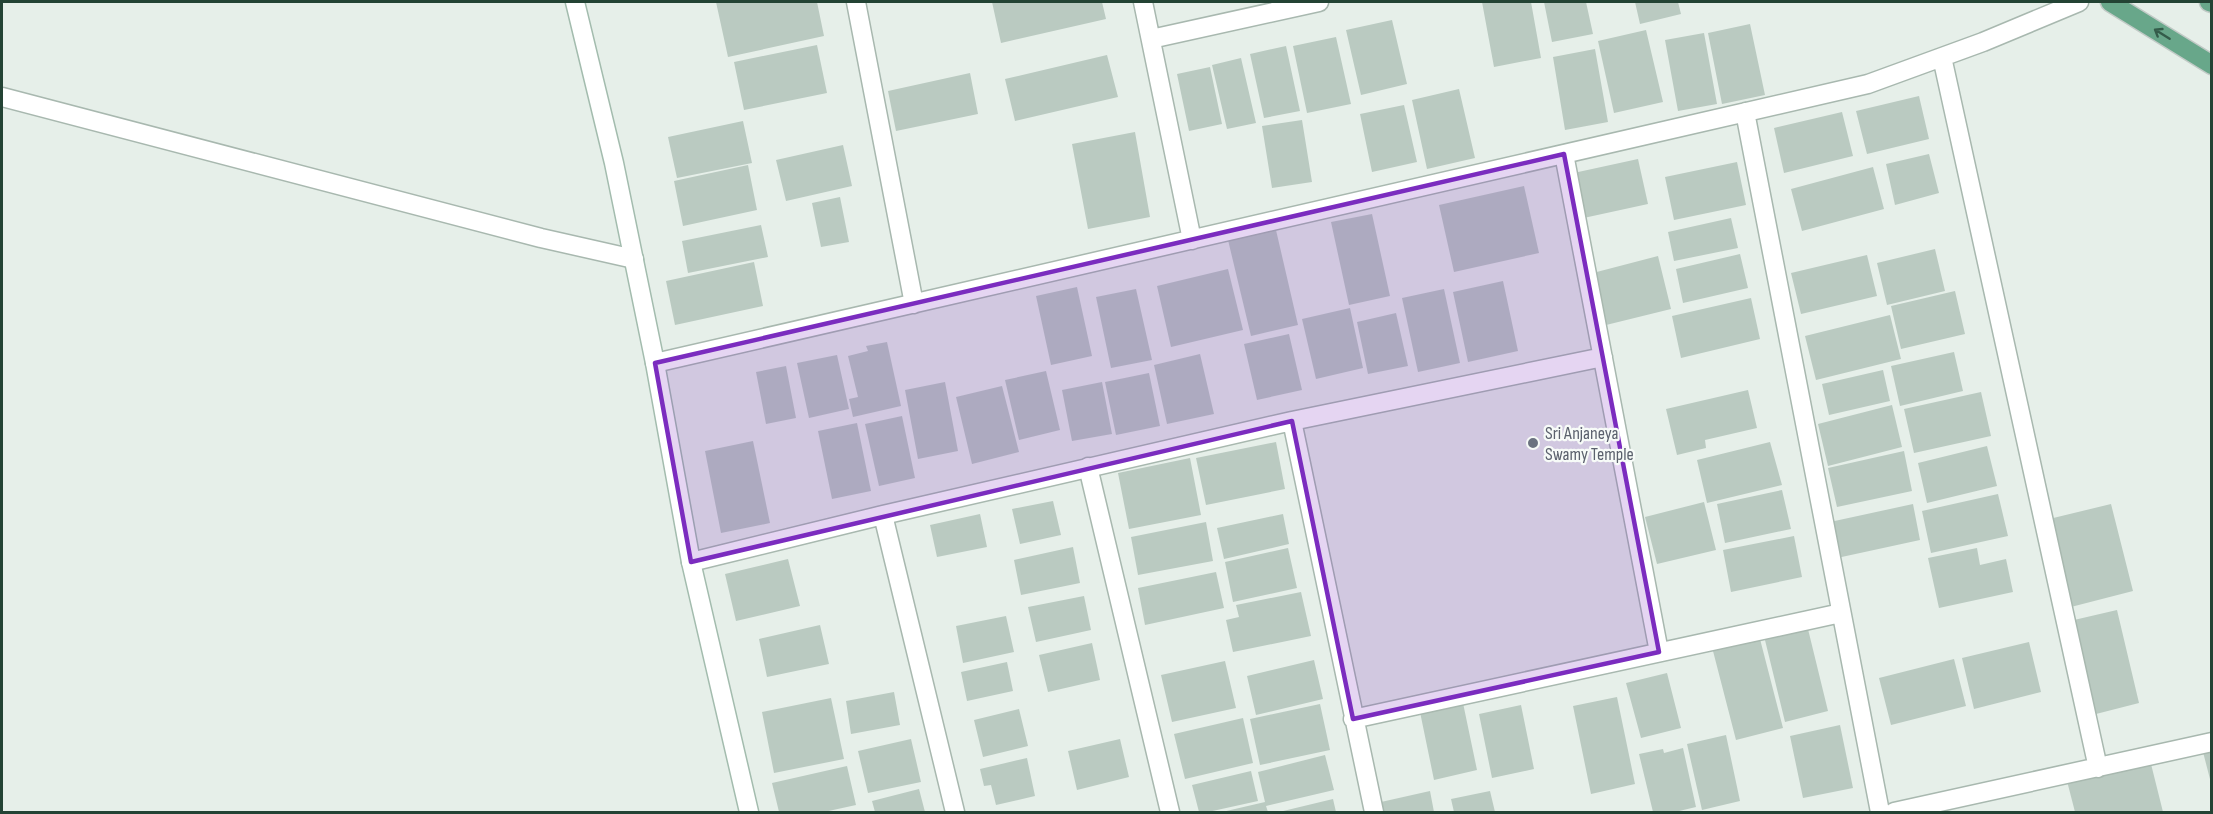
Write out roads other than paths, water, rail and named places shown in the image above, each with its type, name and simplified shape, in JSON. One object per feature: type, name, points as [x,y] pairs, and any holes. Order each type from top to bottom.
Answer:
[{"type":"main road","points":[[2110,2],[2211,65]]},
{"type":"street","points":[[575,2],[614,163],[655,363],[691,562],[749,813]]},
{"type":"street","points":[[856,2],[914,304]]},
{"type":"street","points":[[1143,2],[1192,240]]},
{"type":"street","points":[[1151,39],[1318,2]]},
{"type":"street","points":[[655,363],[1868,84],[2079,2]]},
{"type":"street","points":[[1942,57],[2098,768]]},
{"type":"street","points":[[2,97],[541,238],[633,259]]},
{"type":"street","points":[[1744,112],[1880,813]]},
{"type":"street","points":[[1564,154],[1659,652]]},
{"type":"street","points":[[691,562],[883,515],[1292,421],[1603,357]]},
{"type":"street","points":[[1292,421],[1374,813]]},
{"type":"street","points":[[1088,467],[1170,813]]},
{"type":"street","points":[[883,515],[954,813]]},
{"type":"street","points":[[1353,719],[1841,613]]},
{"type":"street","points":[[1894,813],[2211,742]]},
{"type":"place","name":"Sri Anjaneya Swamy Temple","points":[[1533,443]]}]
